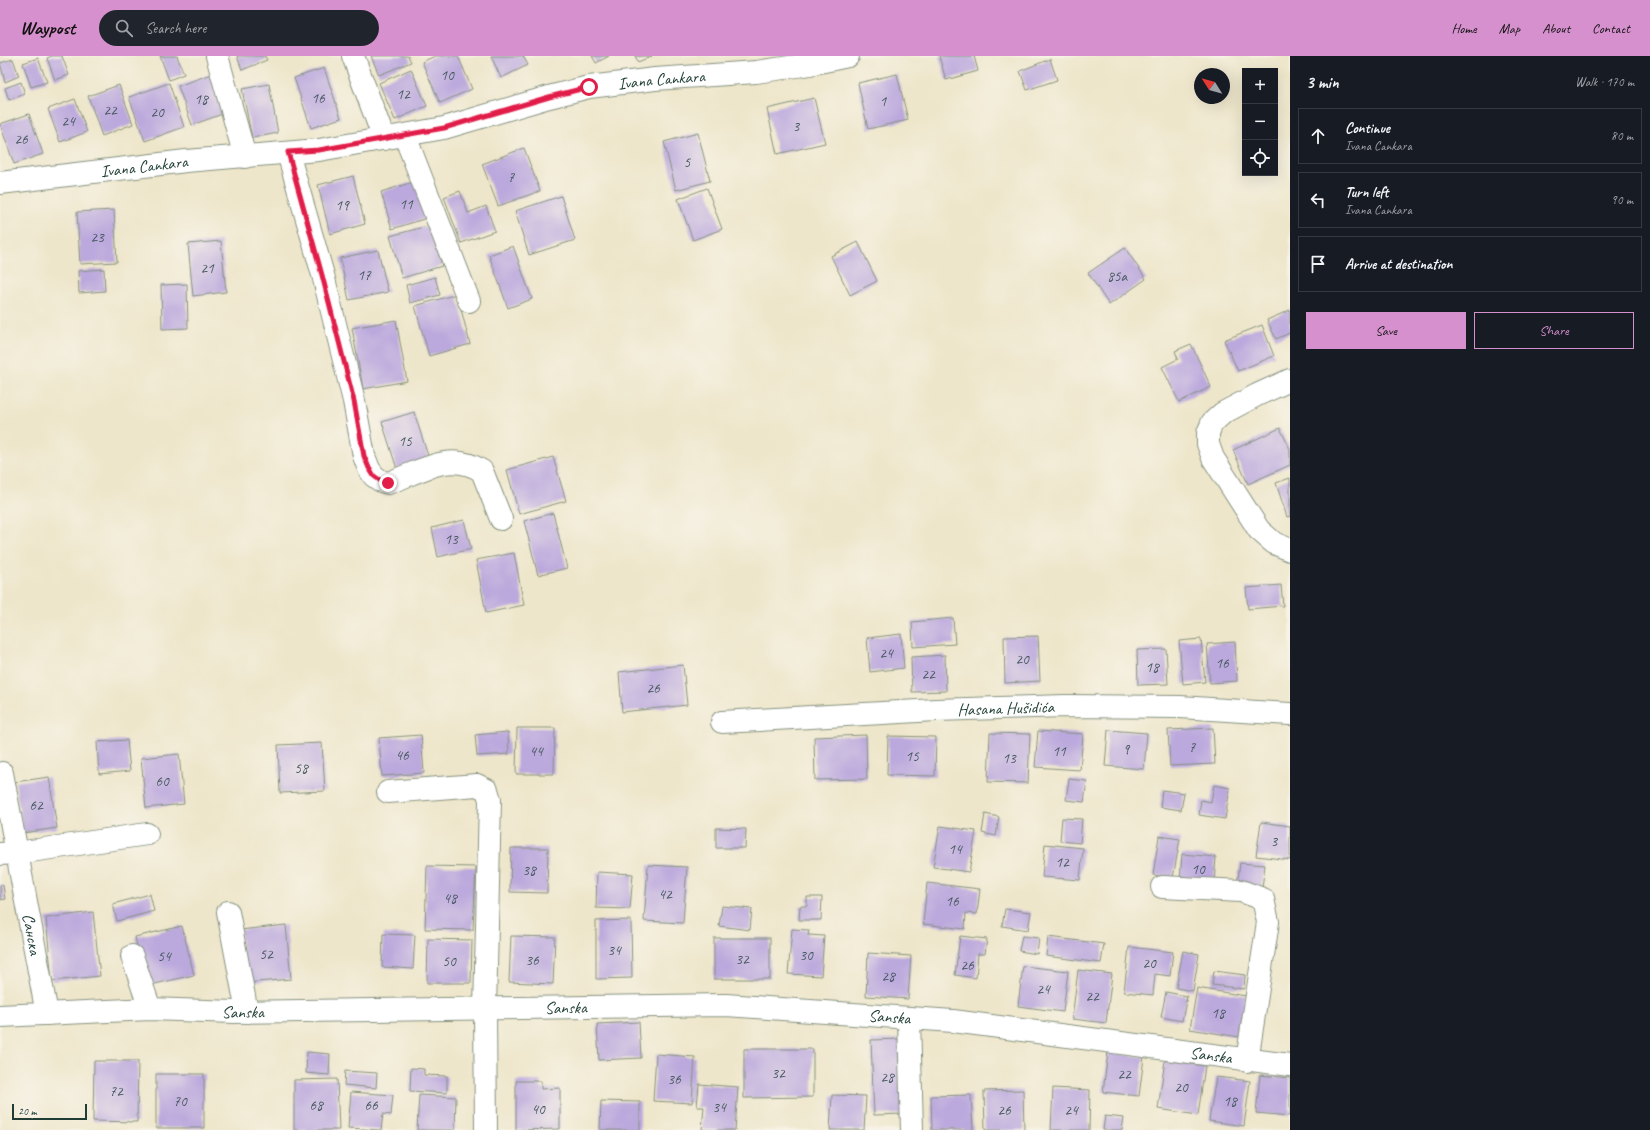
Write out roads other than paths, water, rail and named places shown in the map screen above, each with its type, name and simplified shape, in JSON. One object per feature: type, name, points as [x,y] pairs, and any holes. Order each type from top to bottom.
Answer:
[{"type":"street","points":[[217,56],[245,157]]},
{"type":"street","points":[[353,56],[384,139]]},
{"type":"street","name":"Ivana Cankara","points":[[0,183],[186,161],[319,150],[444,128],[549,97],[589,87],[754,64],[810,64],[848,56]]},
{"type":"street","points":[[405,136],[469,301]]},
{"type":"street","points":[[288,152],[322,275],[354,401],[364,456],[369,468],[374,476],[381,481],[388,483],[448,462],[466,463],[482,471],[501,519]]},
{"type":"street","points":[[1290,380],[1257,394],[1223,413],[1212,424],[1208,433],[1208,444],[1213,458],[1259,530],[1274,543],[1290,550]]},
{"type":"street","name":"Hasana Hušidića","points":[[722,722],[936,710],[1065,706],[1180,707],[1290,714]]},
{"type":"street","name":"Санска","points":[[2,773],[8,854],[47,1014]]},
{"type":"street","points":[[388,792],[477,785],[488,790],[490,800],[485,1009],[486,1130]]},
{"type":"street","points":[[8,854],[147,834]]},
{"type":"street","points":[[1162,887],[1241,891],[1263,899],[1268,922],[1247,1060]]},
{"type":"street","points":[[228,912],[247,1012]]},
{"type":"street","points":[[132,956],[150,1009]]},
{"type":"street","name":"Sanska","points":[[0,1016],[150,1009],[247,1012],[726,1006],[953,1021],[1290,1065]]},
{"type":"street","points":[[909,1018],[912,1130]]}]
